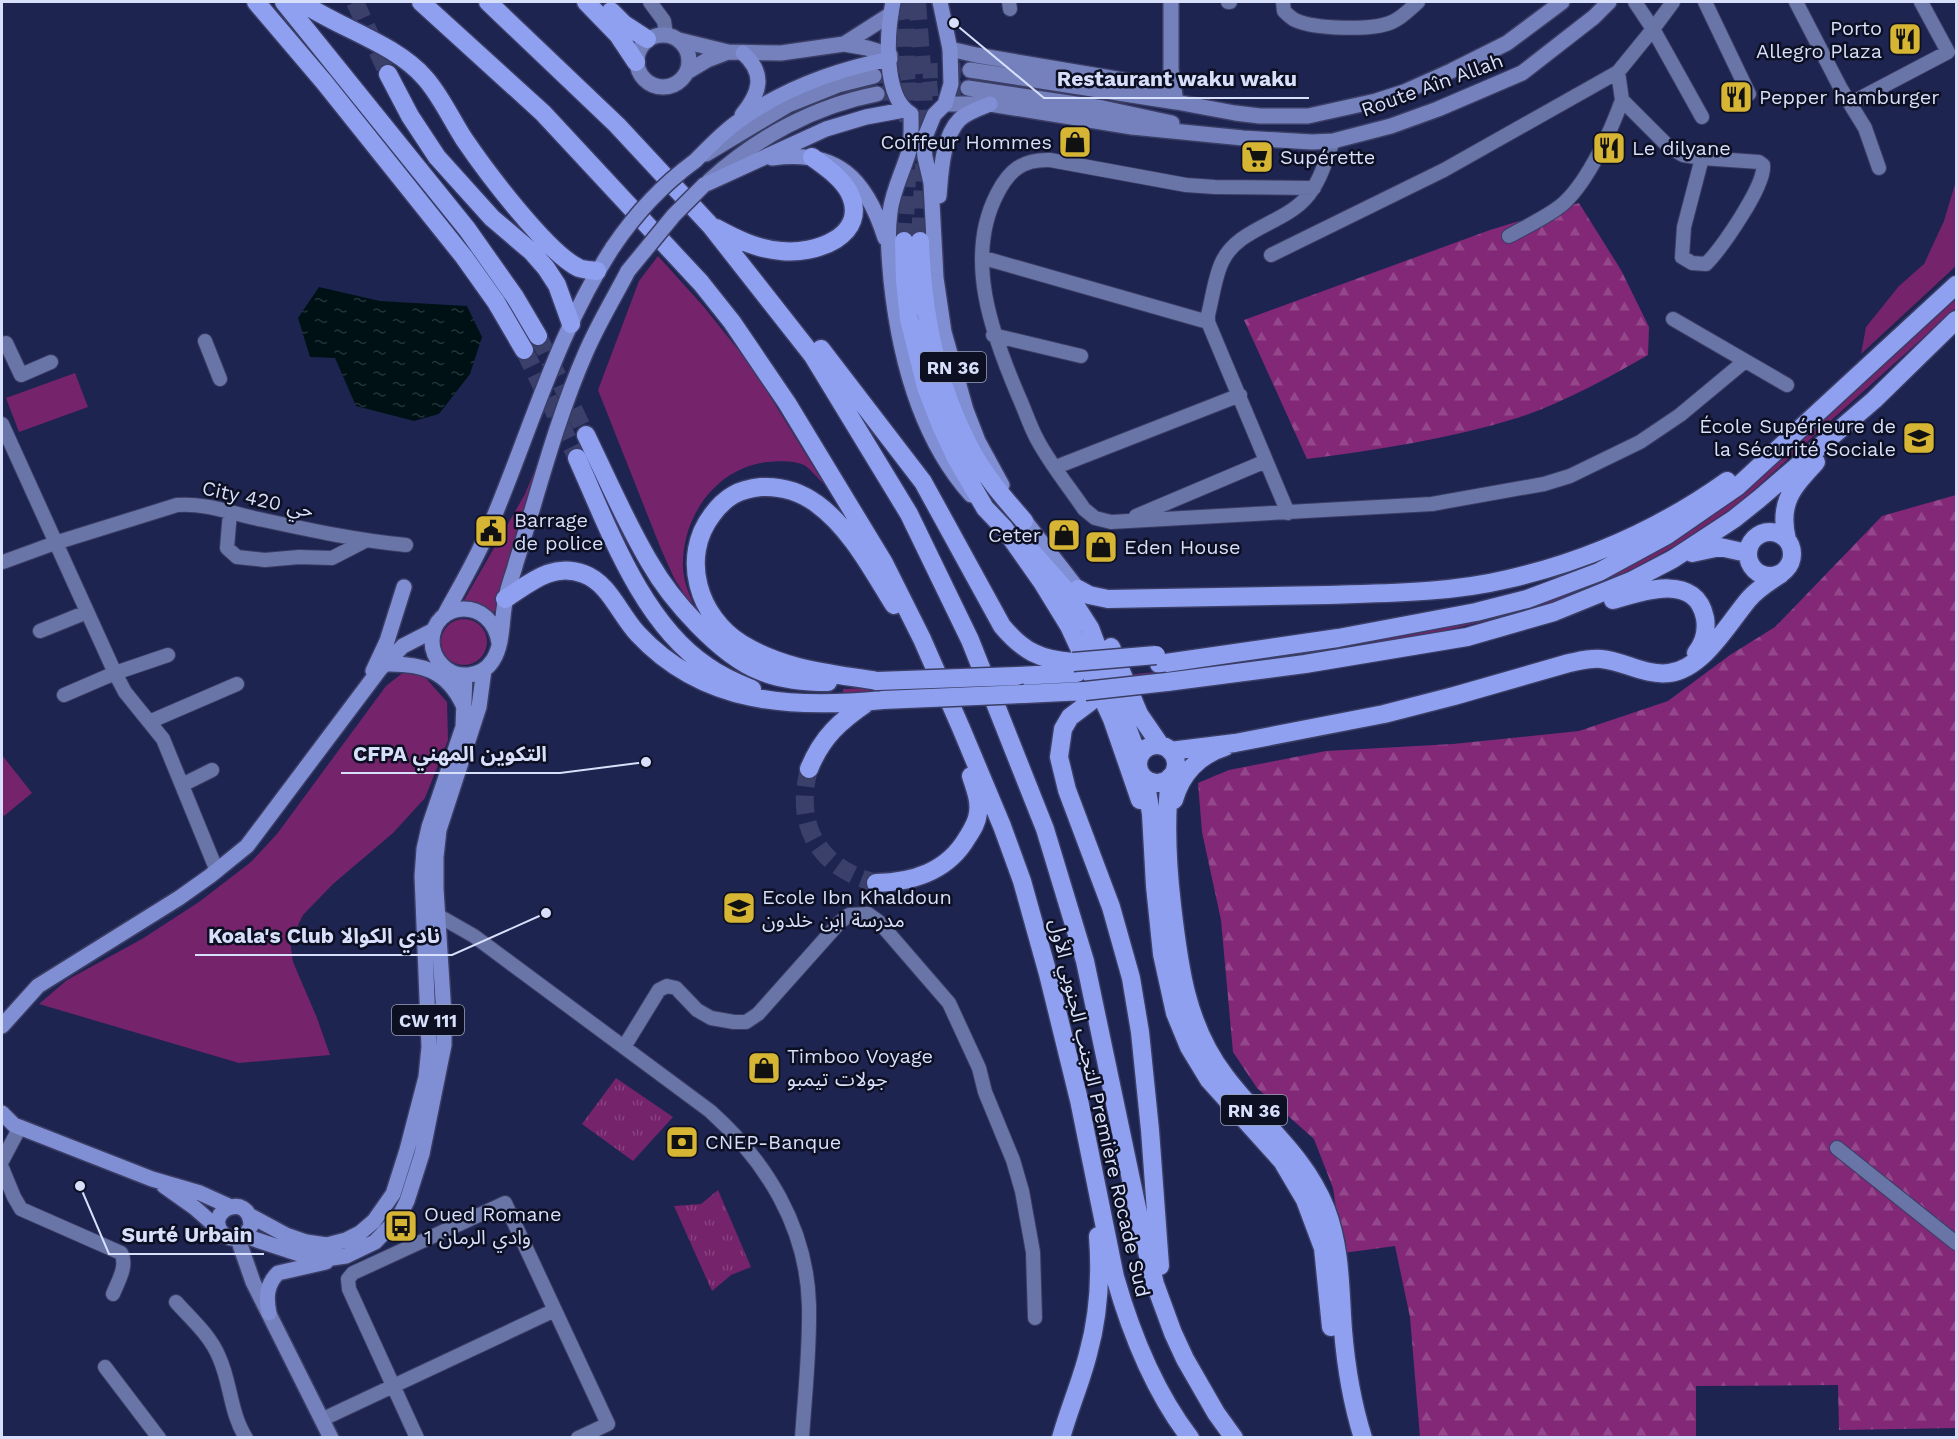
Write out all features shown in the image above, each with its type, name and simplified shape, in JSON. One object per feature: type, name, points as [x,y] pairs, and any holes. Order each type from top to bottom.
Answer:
[{"type":"highway","points":[[256,2],[324,82],[464,257],[496,302],[524,350]]},
{"type":"highway","points":[[284,2],[467,229],[515,297],[538,336]]},
{"type":"highway","points":[[302,2],[318,13],[394,52],[416,68],[427,80],[465,140],[500,189],[532,225],[563,258],[580,268],[597,271]]},
{"type":"highway","name":"التجنب الجنوبي الأول Première Rocade Sud","points":[[421,2],[543,113],[712,296],[747,343],[810,438],[884,563],[922,639],[962,728],[1022,881],[1079,1100],[1115,1277],[1129,1323],[1161,1392],[1190,1437]]},
{"type":"highway","points":[[586,2],[618,35],[636,62]]},
{"type":"highway","points":[[601,2],[624,24],[647,39]]},
{"type":"highway","name":"التجنب الجنوبي الأول Première Rocade Sud","points":[[498,5],[617,124],[710,225],[813,356],[909,514],[970,640],[1054,854],[1085,961],[1155,1284],[1185,1359],[1220,1419],[1234,1437]]},
{"type":"highway","points":[[388,74],[410,116],[437,157],[492,218],[532,252],[546,268],[557,285],[571,324]]},
{"type":"highway","points":[[710,225],[752,245],[782,252],[812,249],[836,240],[850,224],[852,203],[843,184],[812,157]]},
{"type":"highway","points":[[920,238],[905,280],[909,319],[926,387],[956,458],[985,508],[1047,567],[1078,606],[1100,651],[1139,759],[1139,770],[1145,779],[1160,783],[1221,748],[1235,743]]},
{"type":"highway","points":[[920,238],[925,311],[943,382],[970,448],[1004,498],[1024,521]]},
{"type":"highway","points":[[586,435],[650,564],[681,606],[707,634],[729,652],[760,671],[784,679],[809,682],[1017,676],[1338,638],[1461,615],[1527,599],[1599,572],[1668,536],[1738,486],[1956,285]]},
{"type":"highway","points":[[764,293],[798,321],[918,474],[1002,626],[1016,641],[1039,657],[1075,668]]},
{"type":"highway","points":[[1787,540],[1783,517],[1790,494],[1803,476],[1874,400],[1956,320]]},
{"type":"highway","points":[[505,599],[552,571],[573,571],[584,574],[600,585],[628,623],[654,650],[696,679],[750,698],[803,702],[1024,694],[1088,696],[1169,687],[1467,637],[1535,618],[1597,596],[1673,559],[1734,519],[1874,400]]},
{"type":"highway","points":[[1078,589],[1089,595],[1108,599],[1227,598],[1401,592],[1506,580],[1567,563],[1644,531],[1718,487],[1808,421]]},
{"type":"highway","points":[[577,459],[637,586],[660,620],[706,666],[760,693],[803,702]]},
{"type":"highway","points":[[877,681],[833,675],[777,661],[741,643],[717,623],[700,594],[695,559],[700,533],[714,511],[728,497],[747,489],[772,487],[793,492],[817,504],[859,549],[897,611],[922,639]]},
{"type":"highway","points":[[1004,528],[1057,604],[1081,650],[1119,736],[1159,845]]},
{"type":"highway","points":[[1139,759],[1141,754],[1150,747],[1165,749],[1235,743],[1413,707],[1588,659],[1602,659],[1647,672],[1669,673],[1680,670],[1694,663],[1725,631],[1749,598],[1781,574],[1791,562],[1791,546],[1776,532],[1762,532],[1751,541],[1748,580],[1720,627],[1717,639]]},
{"type":"highway","points":[[1673,559],[1703,549],[1720,547],[1748,558],[1759,574],[1766,576],[1781,574]]},
{"type":"highway","points":[[1535,618],[1587,608],[1645,589],[1676,588],[1700,604],[1706,627],[1700,649],[1684,664],[1669,673]]},
{"type":"highway","points":[[1078,589],[1101,626],[1139,714],[1175,760],[1178,772]]},
{"type":"highway","points":[[1088,696],[1070,717],[1064,729],[1059,757],[1067,790],[1111,908],[1131,978],[1140,1032],[1150,1130],[1164,1310]]},
{"type":"highway","points":[[809,769],[822,742],[834,728],[876,701]]},
{"type":"highway","points":[[876,883],[906,880],[937,870],[961,849],[974,827],[978,801],[963,747],[962,728]]},
{"type":"highway","name":"RN 36","points":[[1178,772],[1159,845],[1162,954],[1167,981],[1181,1029],[1209,1080],[1292,1174],[1305,1200],[1317,1230],[1326,1263],[1333,1347],[1340,1389],[1352,1437]]},
{"type":"highway","name":"RN 36","points":[[1145,779],[1185,993],[1194,1024],[1223,1074],[1307,1171],[1327,1211],[1338,1255],[1352,1398],[1363,1437]]},
{"type":"highway","points":[[1061,1437],[1088,1357],[1097,1317],[1099,1289],[1097,1228],[1079,1100]]},
{"type":"main road","points":[[920,238],[931,176],[924,146],[951,84],[950,49],[940,2]]},
{"type":"main road","points":[[1172,2],[1171,69],[1176,102]]},
{"type":"main road","name":"Route Aîn Allah","points":[[970,70],[1235,113],[1308,116],[1376,101],[1404,92],[1442,75],[1507,43],[1562,2]]},
{"type":"main road","name":"Route Aîn Allah","points":[[1243,138],[1333,141],[1391,126],[1438,109],[1522,74],[1594,17],[1609,2]]},
{"type":"main road","points":[[844,44],[892,8]]},
{"type":"main road","points":[[892,8],[891,85],[896,100],[908,113]]},
{"type":"main road","points":[[877,94],[835,104],[795,122],[726,166],[674,215],[628,272],[575,378],[505,599],[497,653],[484,670],[465,675],[445,668],[433,651],[434,630],[444,616],[487,533],[571,324],[597,271],[626,227],[658,191],[695,161],[734,124],[753,98],[758,81],[756,67],[735,53],[660,34],[647,39],[639,49],[636,62],[640,74],[644,80],[662,87],[675,84],[687,72],[707,60],[735,53],[781,53],[844,44],[867,48],[890,57]]},
{"type":"main road","points":[[673,37],[687,51],[689,58],[687,72]]},
{"type":"main road","points":[[950,49],[1129,81],[1161,91],[1176,102]]},
{"type":"main road","points":[[734,124],[767,103],[812,80],[890,57]]},
{"type":"main road","points":[[695,161],[788,105],[838,85],[874,76]]},
{"type":"main road","points":[[968,88],[1102,108],[1243,138]]},
{"type":"main road","points":[[920,238],[941,179],[951,132],[960,120],[974,110],[990,104]]},
{"type":"main road","points":[[704,185],[801,139],[846,122],[990,104],[1132,127],[1243,138]]},
{"type":"main road","name":"RN 36","points":[[908,113],[910,148],[899,175],[890,211],[888,251],[895,315],[902,352],[912,386],[942,455],[959,481],[985,508]]},
{"type":"main road","points":[[760,159],[785,156],[812,157],[833,163],[843,169],[861,188],[879,223],[888,251]]},
{"type":"main road","points":[[1024,521],[1078,589]]},
{"type":"main road","points":[[362,692],[387,640],[404,587]]},
{"type":"main road","points":[[444,616],[464,608],[475,610],[492,622],[499,643]]},
{"type":"main road","points":[[2,1026],[38,986],[134,927],[217,871],[247,846],[385,664],[403,646],[434,630]]},
{"type":"main road","points":[[385,664],[407,663],[426,667],[452,686],[465,708]]},
{"type":"main road","points":[[152,1179],[181,1197],[225,1236],[242,1237],[305,1256],[332,1258],[359,1251],[375,1242],[389,1230],[399,1216],[407,1201],[422,1154],[444,1045],[436,857],[439,830],[479,707],[484,670]]},
{"type":"main road","name":"CW 111","points":[[249,1215],[286,1235],[306,1242],[327,1245],[360,1233],[374,1221],[393,1194],[419,1106],[426,1077],[429,1047],[422,876],[424,849],[429,827],[463,727],[465,675]]},
{"type":"main road","points":[[2,1113],[12,1126],[152,1179],[192,1190],[231,1207],[241,1208],[249,1215],[251,1226],[242,1237]]},
{"type":"main road","points":[[221,1231],[219,1216],[231,1207]]},
{"type":"main road","points":[[242,1237],[253,1282],[331,1437]]},
{"type":"main road","points":[[269,1313],[266,1297],[272,1279],[278,1274],[301,1267],[316,1266],[332,1258]]},
{"type":"street","points":[[650,2],[673,37]]},
{"type":"street","points":[[1283,2],[1284,11],[1294,20],[1340,27],[1381,26],[1393,22],[1418,2]]},
{"type":"street","points":[[1635,2],[1653,29],[1702,117]]},
{"type":"street","points":[[1271,255],[1444,170],[1618,72],[1673,2]]},
{"type":"street","points":[[1705,2],[1749,94]]},
{"type":"street","points":[[1796,2],[1832,72],[1865,128],[1879,168]]},
{"type":"street","points":[[1851,103],[1948,52],[1921,2]]},
{"type":"street","points":[[1509,236],[1564,203],[1580,182],[1605,141],[1622,100],[1618,72]]},
{"type":"street","points":[[1622,100],[1669,147],[1683,154],[1701,158],[1759,162],[1763,165],[1764,171],[1755,192],[1730,234],[1706,264],[1692,263],[1682,257],[1684,227],[1701,158]]},
{"type":"street","points":[[1288,513],[1208,315],[1221,262],[1232,248],[1296,207],[1314,188],[1333,141]]},
{"type":"street","points":[[1314,188],[1186,185],[1035,159],[1017,168],[1003,181],[994,200],[984,240],[986,301],[993,334],[1038,441],[1084,509],[1095,518],[1111,522],[1432,504],[1492,489],[1544,484],[1570,476],[1640,442],[1680,416],[1745,361]]},
{"type":"street","points":[[984,258],[1209,322]]},
{"type":"street","points":[[1673,319],[1787,385]]},
{"type":"street","points":[[993,334],[1082,356]]},
{"type":"street","points":[[205,341],[220,379]]},
{"type":"street","points":[[6,343],[21,375],[51,362]]},
{"type":"street","points":[[1056,467],[1240,395]]},
{"type":"street","points":[[2,424],[115,673],[125,692],[163,739],[217,871]]},
{"type":"street","points":[[1128,520],[1266,462]]},
{"type":"street","name":"City 420 حي","points":[[3,562],[55,543],[177,505],[207,505],[365,541],[406,546]]},
{"type":"street","points":[[230,512],[227,548],[237,557],[265,560],[299,557],[332,558],[365,541]]},
{"type":"street","points":[[40,631],[87,612]]},
{"type":"street","points":[[64,695],[115,673],[168,655]]},
{"type":"street","points":[[149,722],[237,684]]},
{"type":"street","points":[[182,785],[212,770]]},
{"type":"street","points":[[624,1047],[659,990],[667,986],[676,988],[697,1010],[711,1018],[746,1022],[758,1014],[840,922],[849,915],[868,914],[879,921],[949,1003],[980,1068],[985,1092],[1013,1160],[1022,1191],[1033,1252],[1035,1318]]},
{"type":"street","points":[[439,916],[474,936],[710,1111],[729,1128],[763,1168],[794,1226],[802,1252],[809,1303],[806,1398],[802,1437]]},
{"type":"street","points":[[2,1161],[12,1126]]},
{"type":"street","points":[[1837,1148],[1956,1243]]},
{"type":"street","points":[[2,1168],[21,1209],[121,1253],[124,1266],[113,1294]]},
{"type":"street","points":[[417,1437],[348,1289],[348,1279],[353,1273],[505,1203],[608,1424],[578,1437]]},
{"type":"street","points":[[176,1302],[213,1344],[220,1359],[230,1399],[246,1437]]},
{"type":"street","points":[[322,1419],[555,1310]]},
{"type":"street","points":[[105,1367],[159,1437]]},
{"type":"green space","points":[[1956,181],[1956,266],[1861,354],[1866,327],[1899,286],[1924,264],[1944,221]]},
{"type":"green space","points":[[1579,203],[1621,270],[1649,327],[1648,355],[1568,398],[1517,418],[1413,443],[1307,459],[1244,320],[1490,230]]},
{"type":"green space","points":[[658,256],[704,307],[752,367],[824,484],[804,465],[781,461],[750,466],[733,473],[718,484],[696,512],[684,547],[684,578],[697,614],[674,578],[661,549],[598,390],[639,281]]},
{"type":"green space","points":[[1956,299],[1956,308],[1739,503],[1678,544],[1631,570],[1558,600],[1518,613],[1439,632],[1226,669],[1022,687],[843,694],[843,689],[1062,681],[1156,672],[1432,627],[1671,542],[1715,513],[1757,481]]},
{"type":"green space","points":[[575,371],[493,616],[478,604],[463,602],[525,494]]},
{"type":"green space","points":[[75,373],[88,407],[19,432],[6,398]]},
{"type":"green space","points":[[1956,495],[1956,1428],[1839,1430],[1838,1385],[1696,1386],[1696,1437],[1420,1437],[1410,1317],[1395,1246],[1343,1253],[1333,1188],[1314,1139],[1257,1088],[1233,1052],[1221,920],[1202,832],[1198,783],[1229,770],[1326,751],[1453,744],[1579,731],[1668,701],[1730,655],[1775,627],[1882,516]]},
{"type":"green space","points":[[464,619],[480,626],[487,642],[480,658],[464,665],[448,658],[441,642],[448,626]]},
{"type":"green space","points":[[405,671],[424,676],[447,702],[448,740],[425,798],[393,833],[333,884],[303,915],[290,941],[293,962],[330,1055],[239,1063],[39,1004],[67,980],[142,939],[199,902],[251,862],[277,834],[386,686]]},
{"type":"green space","points":[[2,755],[32,793],[4,816],[2,813]]},
{"type":"green space","points":[[616,1078],[673,1117],[633,1161],[582,1124]]},
{"type":"green space","points":[[718,1190],[751,1267],[731,1275],[712,1291],[674,1206],[701,1204]]},
{"type":"water","points":[[319,287],[380,301],[467,306],[482,337],[470,374],[439,414],[414,421],[356,406],[335,358],[310,357],[298,318]]},
{"type":"tunnel","points":[[355,2],[388,74]]},
{"type":"tunnel","points":[[901,2],[905,27],[908,122]]},
{"type":"tunnel","points":[[917,2],[925,142],[920,241]]},
{"type":"tunnel","points":[[877,76],[918,71],[970,70]]},
{"type":"tunnel","points":[[877,94],[968,88]]},
{"type":"tunnel","points":[[904,241],[908,156]]},
{"type":"tunnel","points":[[538,336],[586,435]]},
{"type":"tunnel","points":[[524,350],[577,458]]},
{"type":"tunnel","points":[[809,769],[805,790],[805,809],[816,842],[839,867],[876,883]]},
{"type":"place","name":"Restaurant waku waku","points":[[954,23]]},
{"type":"place","name":"Porto Allegro Plaza","points":[[1905,39]]},
{"type":"place","name":"Pepper hamburger","points":[[1736,97]]},
{"type":"place","name":"Coiffeur Hommes","points":[[1075,142]]},
{"type":"place","name":"Le dilyane","points":[[1609,148]]},
{"type":"place","name":"Supérette","points":[[1257,157]]},
{"type":"place","name":"École Supérieure de la Sécurité Sociale","points":[[1919,438]]},
{"type":"place","name":"Barrage de police","points":[[491,531]]},
{"type":"place","name":"Ceter","points":[[1064,535]]},
{"type":"place","name":"Eden House","points":[[1101,547]]},
{"type":"place","name":"CFPA التكوين المهني","points":[[646,762]]},
{"type":"place","name":"Ecole Ibn Khaldoun مدرسة ابن خلدون","points":[[739,908]]},
{"type":"place","name":"Koala's Club نادي الكوالا","points":[[546,913]]},
{"type":"place","name":"Timboo Voyage جولات تيمبو","points":[[764,1068]]},
{"type":"place","name":"CNEP-Banque","points":[[682,1142]]},
{"type":"place","name":"Surté Urbain","points":[[80,1186]]},
{"type":"place","name":"Oued Romane 1 وادي الرمان","points":[[401,1226]]}]
